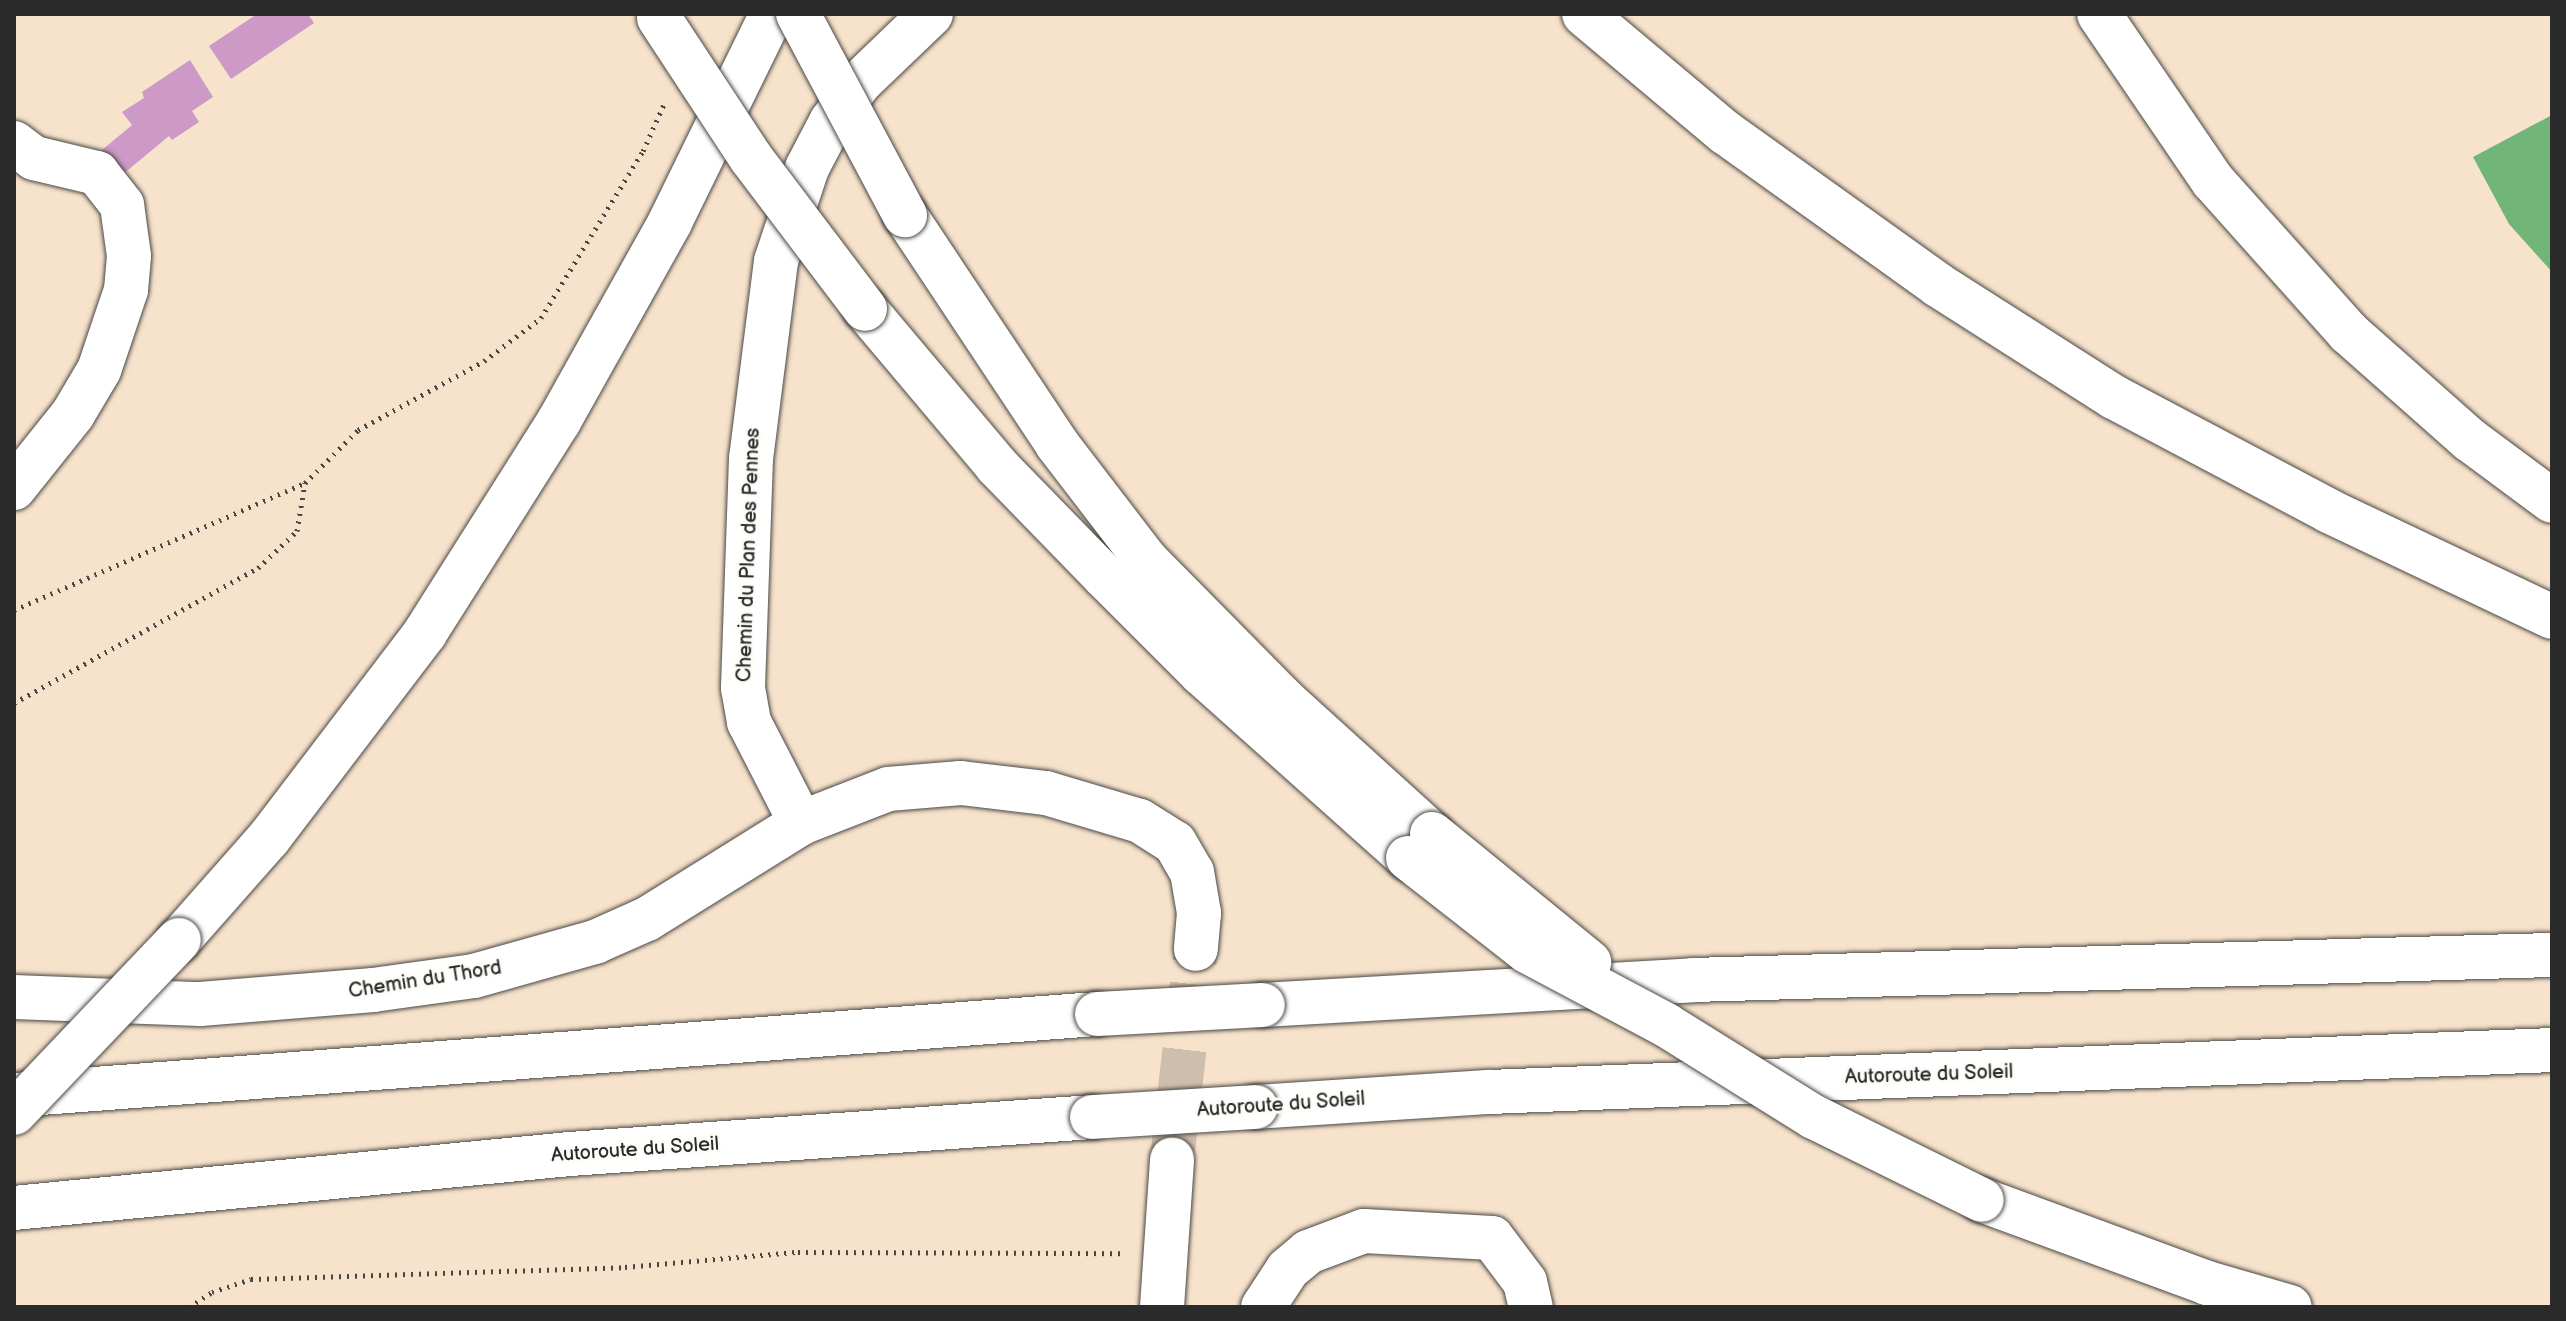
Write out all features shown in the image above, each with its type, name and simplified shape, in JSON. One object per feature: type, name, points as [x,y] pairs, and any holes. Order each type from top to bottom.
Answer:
[{"type":"main road","points":[[14,1113],[179,940],[269,838],[425,633],[559,421],[684,196],[772,14]]},
{"type":"main road","points":[[798,14],[905,215],[1057,444],[1146,560],[1282,698],[1420,846],[1527,951],[1666,1025],[1814,1117],[1982,1200],[2207,1283],[2290,1307]]},
{"type":"main road","name":"Chemin du Plan des Pennes","points":[[801,823],[763,756],[749,722],[743,688],[751,458],[769,291],[807,168],[831,122],[860,82],[931,14]]},
{"type":"main road","points":[[1584,14],[1738,142],[1938,285],[2114,397],[2329,511],[2552,617]]},
{"type":"main road","points":[[2099,14],[2213,181],[2349,333],[2470,440],[2552,501]]},
{"type":"main road","points":[[658,16],[751,158],[865,309],[997,466],[1201,673],[1420,846]]},
{"type":"main road","points":[[14,143],[34,158],[97,173],[122,205],[129,256],[126,290],[99,370],[73,414],[14,488]]},
{"type":"main road","points":[[801,823],[888,789],[920,784],[996,785],[1104,808],[1166,836],[1186,858],[1197,887],[1196,949]]},
{"type":"main road","name":"Chemin du Thord","points":[[14,997],[200,1004],[373,990],[474,976],[595,942],[647,919],[801,823]]},
{"type":"main road","points":[[14,1095],[1097,1014],[1693,980],[2552,955]]},
{"type":"main road","name":"Autoroute du Soleil","points":[[14,1208],[570,1154],[1489,1092],[2552,1050]]},
{"type":"main road","points":[[1162,1307],[1172,1159]]},
{"type":"main road","points":[[1263,1307],[1288,1269],[1308,1252],[1364,1231],[1492,1238],[1525,1282],[1528,1307]]},
{"type":"path","points":[[14,610],[305,483],[358,430],[484,361],[541,318],[643,151],[668,96]]},
{"type":"path","points":[[14,703],[258,568],[297,531],[305,483]]},
{"type":"path","points":[[189,1307],[251,1279],[625,1267],[812,1251],[1165,1254]]},
{"type":"green space","points":[[2552,115],[2552,272],[2509,224],[2473,157]]},
{"type":"building","points":[[257,14],[308,14],[314,23],[231,79],[209,46]]},
{"type":"building","points":[[190,60],[213,97],[192,111],[199,122],[172,140],[169,136],[122,175],[102,150],[132,125],[122,112],[144,98],[142,92]]},
{"type":"tunnel","points":[[1172,1159],[1196,949]]}]
